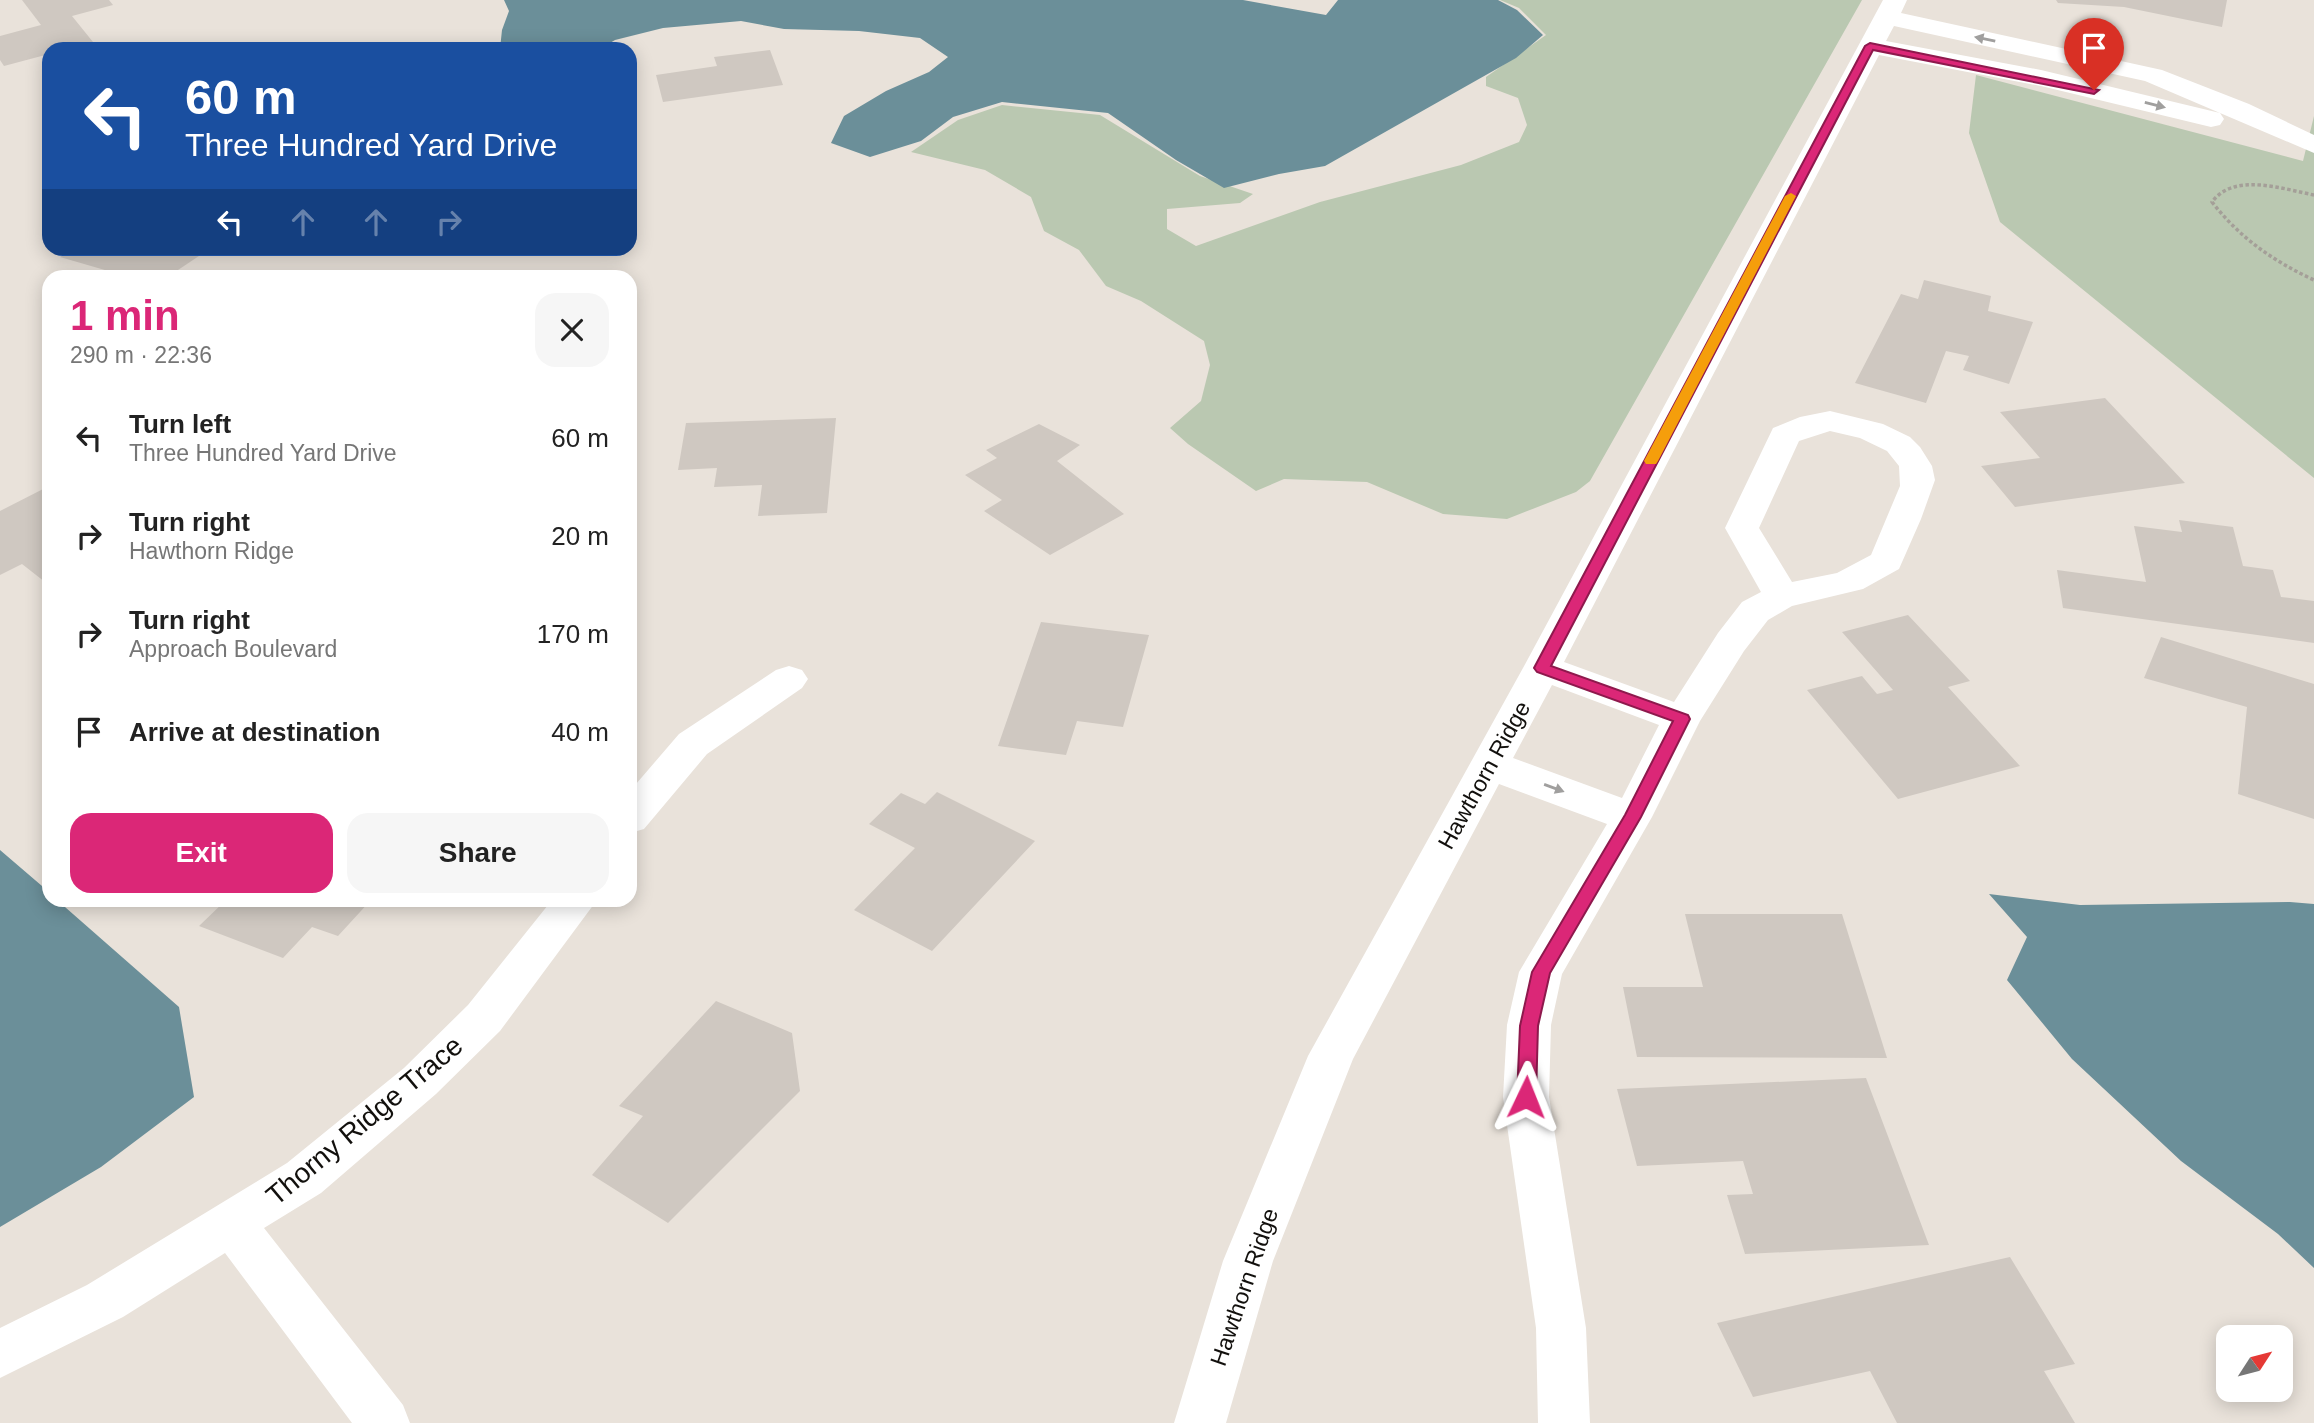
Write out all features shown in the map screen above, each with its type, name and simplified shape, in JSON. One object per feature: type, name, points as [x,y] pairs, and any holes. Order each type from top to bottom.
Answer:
[{"type":"street","points":[[1883,21],[2041,78],[2309,143]]},
{"type":"street","name":"Hawthorn Ridge","points":[[1200,1423],[1248,1261],[1331,1056],[1542,668],[1883,21]]},
{"type":"street","points":[[1564,1423],[1560,1328],[1526,1097],[1529,1026],[1541,972],[1632,817],[1682,719],[1731,642],[1755,611],[1782,596],[1842,584],[1877,570],[1886,561],[1918,481],[1913,463],[1885,435],[1865,427],[1830,421],[1812,424],[1785,435],[1742,528],[1782,596]]},
{"type":"street","points":[[1542,668],[1682,719]]},
{"type":"street","points":[[637,810],[693,744],[789,679]]},
{"type":"street","points":[[1489,765],[1632,817]]},
{"type":"street","name":"Thorny Ridge Trace","points":[[0,1354],[105,1301],[304,1178],[420,1081],[484,1018],[571,907]]},
{"type":"street","points":[[232,1224],[384,1423]]},
{"type":"path","points":[[2314,195],[2245,185],[2232,186],[2214,196],[2212,202],[2253,248],[2282,266],[2314,280]]},
{"type":"green space","points":[[1500,0],[1862,0],[1590,481],[1576,492],[1507,519],[1443,514],[1367,482],[1284,479],[1256,491],[1188,444],[1170,428],[1201,401],[1210,365],[1204,341],[1141,301],[1106,286],[1079,250],[1044,231],[1031,197],[985,170],[911,152],[958,120],[1002,105],[1100,115],[1200,176],[1253,194],[1240,203],[1167,209],[1167,229],[1196,246],[1320,202],[1461,165],[1519,142],[1527,125],[1518,98],[1486,86],[1486,77],[1546,35],[1519,8]]},
{"type":"green space","points":[[1976,75],[2303,161],[2314,116],[2314,478],[2000,222],[1969,133]]},
{"type":"water","points":[[504,0],[1243,0],[1326,15],[1338,0],[1498,0],[1517,10],[1543,35],[1516,58],[1325,166],[1224,188],[1176,160],[1108,113],[1002,102],[953,117],[921,141],[870,157],[831,143],[844,116],[886,91],[929,72],[948,57],[920,38],[859,31],[784,29],[741,21],[663,28],[612,42],[501,42],[509,11]]},
{"type":"water","points":[[0,850],[42,886],[42,907],[65,907],[179,1007],[194,1097],[101,1167],[0,1227]]},
{"type":"water","points":[[1989,894],[2080,905],[2290,902],[2314,904],[2314,1268],[2278,1234],[2181,1161],[2072,1059],[2007,980],[2027,937]]},
{"type":"building","points":[[22,0],[109,0],[113,5],[72,16],[93,42],[42,42],[42,56],[4,66],[0,60],[0,36],[41,25]]},
{"type":"building","points":[[2056,0],[2227,0],[2222,27],[2124,7],[2058,3]]},
{"type":"building","points":[[770,50],[783,85],[663,102],[656,75],[717,66],[714,57]]},
{"type":"building","points":[[199,256],[178,270],[105,270],[60,257]]},
{"type":"building","points":[[1924,280],[1991,296],[1988,311],[2033,322],[2009,384],[1963,370],[1969,356],[1946,351],[1926,403],[1855,383],[1901,294],[1918,299]]},
{"type":"building","points":[[2105,398],[2185,483],[2015,507],[1981,466],[2040,458],[2000,412]]},
{"type":"building","points":[[836,418],[827,513],[758,516],[762,485],[714,487],[717,468],[678,470],[686,423]]},
{"type":"building","points":[[1039,424],[1080,445],[1057,461],[1124,514],[1050,555],[984,511],[1002,500],[965,475],[997,458],[986,450]]},
{"type":"building","points":[[42,490],[42,580],[22,564],[0,575],[0,511]]},
{"type":"building","points":[[2179,520],[2233,527],[2243,566],[2273,570],[2281,597],[2314,601],[2314,643],[2063,608],[2057,570],[2146,582],[2134,526],[2182,532]]},
{"type":"building","points":[[1908,615],[1970,681],[1948,687],[2020,766],[1898,799],[1807,690],[1862,676],[1877,694],[1893,690],[1842,632]]},
{"type":"building","points":[[1041,622],[1149,635],[1123,727],[1077,721],[1066,755],[998,746]]},
{"type":"building","points":[[2161,637],[2314,684],[2314,819],[2238,794],[2247,707],[2144,678]]},
{"type":"building","points":[[937,792],[1035,841],[932,951],[854,910],[915,848],[869,824],[901,793],[925,804]]},
{"type":"building","points":[[219,907],[365,907],[338,936],[312,927],[283,958],[199,926]]},
{"type":"building","points":[[1685,914],[1842,914],[1887,1058],[1637,1057],[1623,987],[1703,987]]},
{"type":"building","points":[[716,1001],[792,1033],[800,1091],[668,1223],[592,1175],[643,1116],[619,1106]]},
{"type":"building","points":[[1866,1078],[1929,1245],[1745,1254],[1727,1195],[1753,1194],[1743,1161],[1637,1166],[1617,1089]]},
{"type":"building","points":[[2010,1257],[2075,1364],[2044,1371],[2075,1423],[1897,1423],[1870,1371],[1753,1397],[1717,1323]]},
{"type":"slow traffic","points":[[1651,461],[1791,196]]},
{"type":"route","points":[[1526,1097],[1529,1026],[1541,972],[1632,817],[1682,719],[1542,668],[1870,46],[2094,90]]}]
